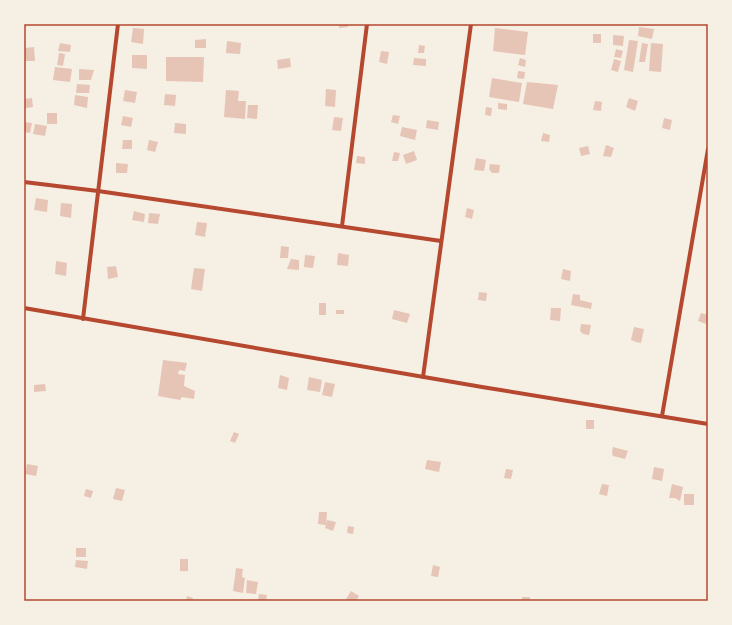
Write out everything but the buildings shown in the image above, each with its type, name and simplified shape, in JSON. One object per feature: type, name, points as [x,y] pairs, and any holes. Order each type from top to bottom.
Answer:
[{"type":"street","points":[[83,319],[118,24]]},
{"type":"street","points":[[342,226],[368,24]]},
{"type":"street","points":[[423,377],[471,24]]},
{"type":"street","points":[[662,416],[708,150]]},
{"type":"street","points":[[24,182],[98,191],[441,241]]},
{"type":"street","points":[[24,308],[423,377],[708,424]]}]
